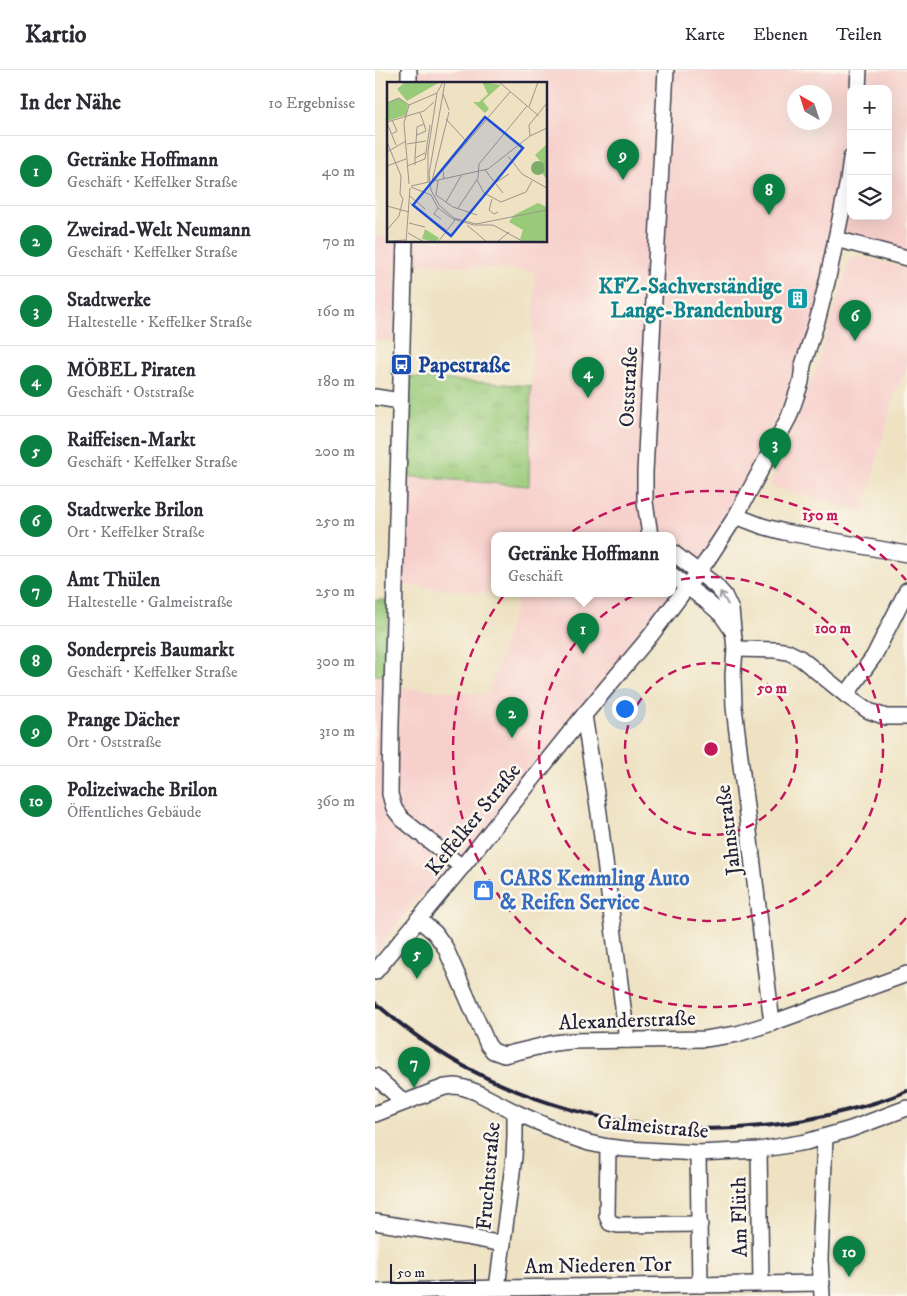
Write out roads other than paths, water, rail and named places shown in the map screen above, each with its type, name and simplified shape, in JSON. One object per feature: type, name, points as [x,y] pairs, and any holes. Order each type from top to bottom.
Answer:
[{"type":"street","name":"Oststraße","points":[[651,532],[645,502],[645,472],[666,70]]},
{"type":"street","points":[[858,85],[859,70]]},
{"type":"street","name":"Keffelker Straße","points":[[375,972],[651,635],[699,573],[736,516],[789,417],[801,382],[803,365],[827,282],[849,175]]},
{"type":"street","points":[[836,239],[907,258]]},
{"type":"street","points":[[405,242],[391,724],[391,799],[395,810],[402,819],[462,867]]},
{"type":"street","points":[[375,396],[400,402]]},
{"type":"street","points":[[736,516],[784,532],[906,551]]},
{"type":"street","points":[[676,555],[699,573]]},
{"type":"street","name":"Jahnstraße","points":[[699,573],[715,585],[724,595],[731,610],[735,649],[733,676],[735,707],[772,1023]]},
{"type":"street","points":[[676,578],[688,587]]},
{"type":"street","name":"Jahnstraße","points":[[688,587],[721,614],[733,632]]},
{"type":"street","points":[[846,695],[874,656],[907,590]]},
{"type":"street","points":[[735,649],[788,652],[800,658],[869,711],[885,717],[907,717]]},
{"type":"street","points":[[585,715],[627,1040]]},
{"type":"street","name":"Alexanderstraße","points":[[418,919],[435,933],[445,947],[488,1045],[493,1051],[504,1055],[554,1043],[572,1041],[716,1038],[737,1034],[907,974]]},
{"type":"street","points":[[375,1076],[405,1102]]},
{"type":"street","name":"Galmeistraße","points":[[375,1114],[445,1087],[456,1086],[476,1092],[515,1112],[574,1138],[608,1147],[698,1153],[759,1150],[806,1142],[907,1108]]},
{"type":"street","name":"Fruchtstraße","points":[[497,1288],[515,1148],[515,1112]]},
{"type":"street","points":[[822,1290],[820,1259],[825,1137]]},
{"type":"street","name":"Am Flüth","points":[[608,1147],[607,1216],[610,1223],[618,1225],[700,1224]]},
{"type":"street","name":"Am Flüth","points":[[759,1150],[761,1284]]},
{"type":"street","name":"Am Flüth","points":[[698,1153],[700,1285]]},
{"type":"street","name":"Fruchtstraße","points":[[375,1222],[503,1244]]},
{"type":"street","name":"Am Niederen Tor","points":[[375,1292],[761,1284],[822,1290]]},
{"type":"railway","points":[[375,1003],[436,1050],[501,1084],[545,1101],[590,1114],[637,1123],[683,1128],[731,1128],[778,1124],[824,1116],[887,1099],[907,1091]]},
{"type":"place","name":"Prange Dächer","points":[[623,180]]},
{"type":"place","name":"Sonderpreis Baumarkt","points":[[769,215]]},
{"type":"place","name":"KFZ-Sachverständige Lange-Brandenburg","points":[[798,298]]},
{"type":"place","name":"Stadtwerke Brilon","points":[[855,341]]},
{"type":"place","name":"Papestraße","points":[[402,365]]},
{"type":"place","name":"MÖBEL Piraten","points":[[588,398]]},
{"type":"place","name":"Stadtwerke","points":[[775,469]]},
{"type":"place","name":"Getränke Hoffmann","points":[[583,654]]},
{"type":"place","name":"Zweirad-Welt Neumann","points":[[512,738]]},
{"type":"place","name":"CARS Kemmling Auto & Reifen Service","points":[[484,890]]},
{"type":"place","name":"Raiffeisen-Markt","points":[[417,979]]},
{"type":"place","name":"Amt Thülen","points":[[414,1088]]},
{"type":"place","name":"Polizeiwache Brilon","points":[[849,1277]]}]
